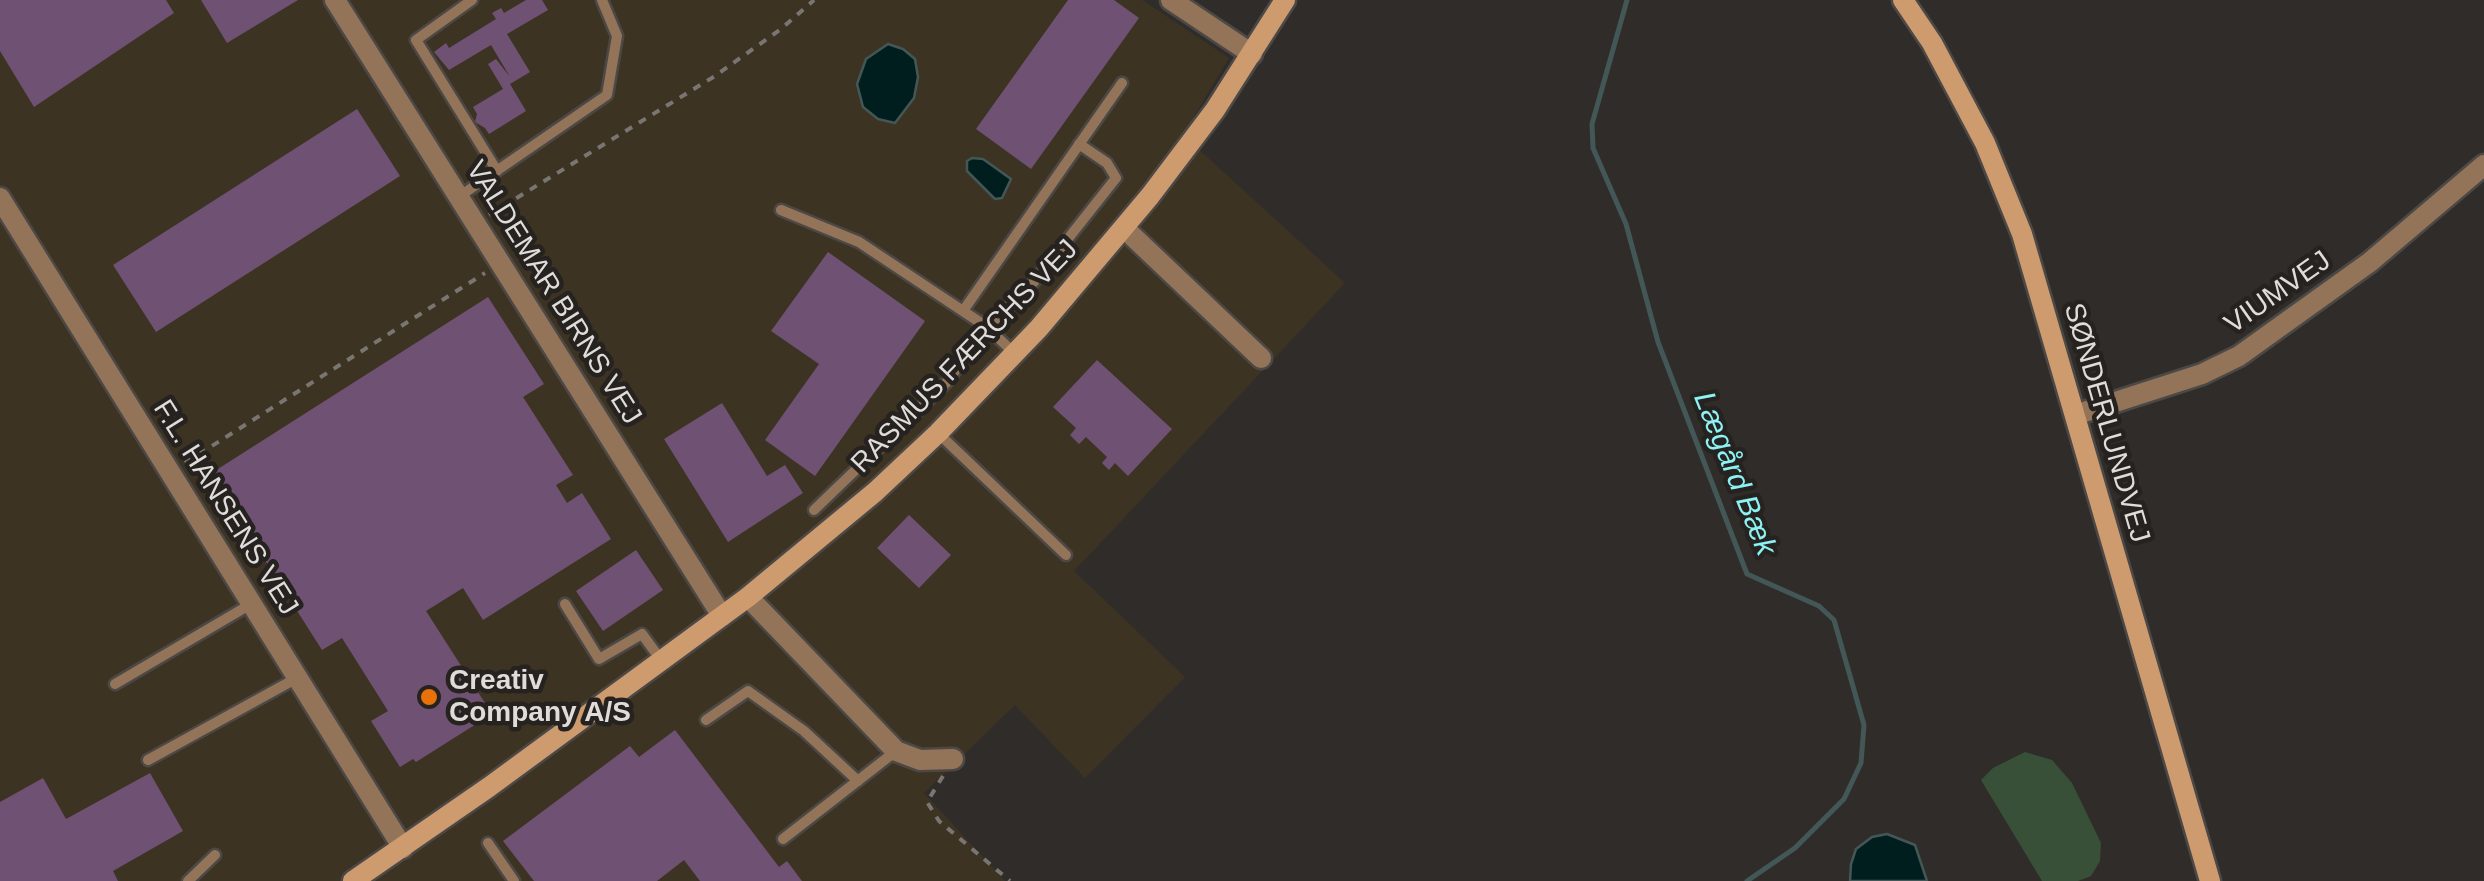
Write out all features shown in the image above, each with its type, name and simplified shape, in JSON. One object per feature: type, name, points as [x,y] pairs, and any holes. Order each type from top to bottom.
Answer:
[{"type":"street","name":"VALDEMAR BIRNS VEJ","points":[[335,0],[722,616]]},
{"type":"street","points":[[1172,0],[1252,54]]},
{"type":"street","name":"RASMUS FÆRCHS VEJ","points":[[353,881],[748,597],[875,492],[938,433],[1052,313],[1124,228],[1185,151],[1285,0]]},
{"type":"street","name":"SØNDERLUNDVEJ","points":[[1903,0],[1932,43],[1985,143],[2022,234],[2210,881]]},
{"type":"street","name":"VIUMVEJ","points":[[2075,415],[2202,374],[2239,356],[2370,262],[2484,165]]},
{"type":"street","name":"F.L. HANSENS VEJ","points":[[0,198],[403,848]]},
{"type":"street","points":[[1124,228],[1261,358]]},
{"type":"street","points":[[748,597],[896,750],[920,760],[953,759]]},
{"type":"lane","points":[[472,0],[416,40],[497,171]]},
{"type":"lane","points":[[460,196],[607,96],[618,36],[602,0]]},
{"type":"lane","points":[[963,311],[1122,83]]},
{"type":"lane","points":[[814,510],[946,382],[986,327],[1029,288],[1116,178],[1107,163],[1079,144]]},
{"type":"lane","points":[[781,210],[859,242],[986,327],[1014,353]]},
{"type":"lane","points":[[938,433],[1066,554]]},
{"type":"lane","points":[[115,684],[252,604]]},
{"type":"lane","points":[[565,604],[598,659],[642,634],[662,661]]},
{"type":"lane","points":[[148,760],[297,678]]},
{"type":"lane","points":[[706,720],[748,691],[804,731],[858,781]]},
{"type":"lane","points":[[783,839],[896,750]]},
{"type":"lane","points":[[488,843],[514,881]]},
{"type":"lane","points":[[188,881],[215,855]]},
{"type":"path","points":[[477,223],[716,76],[814,0]]},
{"type":"path","points":[[171,472],[502,263]]},
{"type":"path","points":[[953,759],[928,802],[939,821],[1010,881]]},
{"type":"shaded area","points":[[0,0],[1142,0],[1229,58],[1183,135],[1345,283],[1074,571],[1185,677],[1085,778],[1015,705],[924,793],[1005,881],[0,881]]},
{"type":"green space","points":[[2025,752],[2052,760],[2072,783],[2101,843],[2100,861],[2091,876],[2078,881],[2042,881],[1981,780],[1993,768]]},
{"type":"water","points":[[888,44],[915,59],[918,77],[914,98],[895,123],[878,119],[863,107],[857,84],[866,59]]},
{"type":"water","points":[[983,159],[1011,179],[1002,198],[995,199],[967,171],[967,161]]},
{"type":"water","points":[[1887,834],[1915,845],[1927,881],[1850,881],[1856,849],[1872,837]]},
{"type":"building","points":[[0,0],[166,0],[174,13],[34,107],[0,51]]},
{"type":"building","points":[[201,0],[298,0],[227,43]]},
{"type":"building","points":[[526,0],[542,0],[548,10],[507,34],[530,72],[510,84],[526,111],[489,134],[475,122],[477,114],[473,107],[503,89],[488,64],[496,59],[510,77],[491,45],[449,70],[434,52],[446,43],[449,48],[496,19],[492,13],[501,8],[504,13]]},
{"type":"building","points":[[1068,0],[1114,0],[1139,18],[1031,169],[976,129]]},
{"type":"building","points":[[357,109],[400,176],[156,332],[113,265]]},
{"type":"building","points":[[828,252],[925,321],[815,476],[765,440],[819,364],[771,331]]},
{"type":"building","points":[[488,297],[544,384],[523,397],[573,475],[556,485],[567,503],[582,493],[611,539],[483,620],[463,588],[426,611],[492,714],[416,762],[413,759],[400,767],[371,721],[388,711],[342,638],[322,650],[210,474]]},
{"type":"building","points":[[1097,360],[1172,429],[1128,476],[1115,463],[1109,470],[1102,463],[1107,457],[1086,437],[1079,444],[1070,435],[1076,428],[1053,407]]},
{"type":"building","points":[[722,403],[767,476],[785,465],[803,493],[728,542],[664,439]]},
{"type":"building","points":[[909,515],[951,555],[919,588],[877,548]]},
{"type":"building","points":[[636,550],[663,590],[603,631],[576,591]]},
{"type":"building","points":[[675,730],[779,867],[787,861],[802,881],[700,881],[684,860],[657,881],[534,881],[503,841],[630,746],[639,757]]},
{"type":"building","points":[[150,773],[183,831],[113,871],[118,881],[0,881],[0,802],[43,778],[66,819]]},
{"type":"waterway","name":"Lægård Bæk","points":[[1627,0],[1592,124],[1593,148],[1626,224],[1658,342],[1747,574],[1819,606],[1834,620],[1864,725],[1861,763],[1844,799],[1795,848],[1747,881]]},
{"type":"place","name":"Creativ Company A/S","points":[[429,697]]}]
